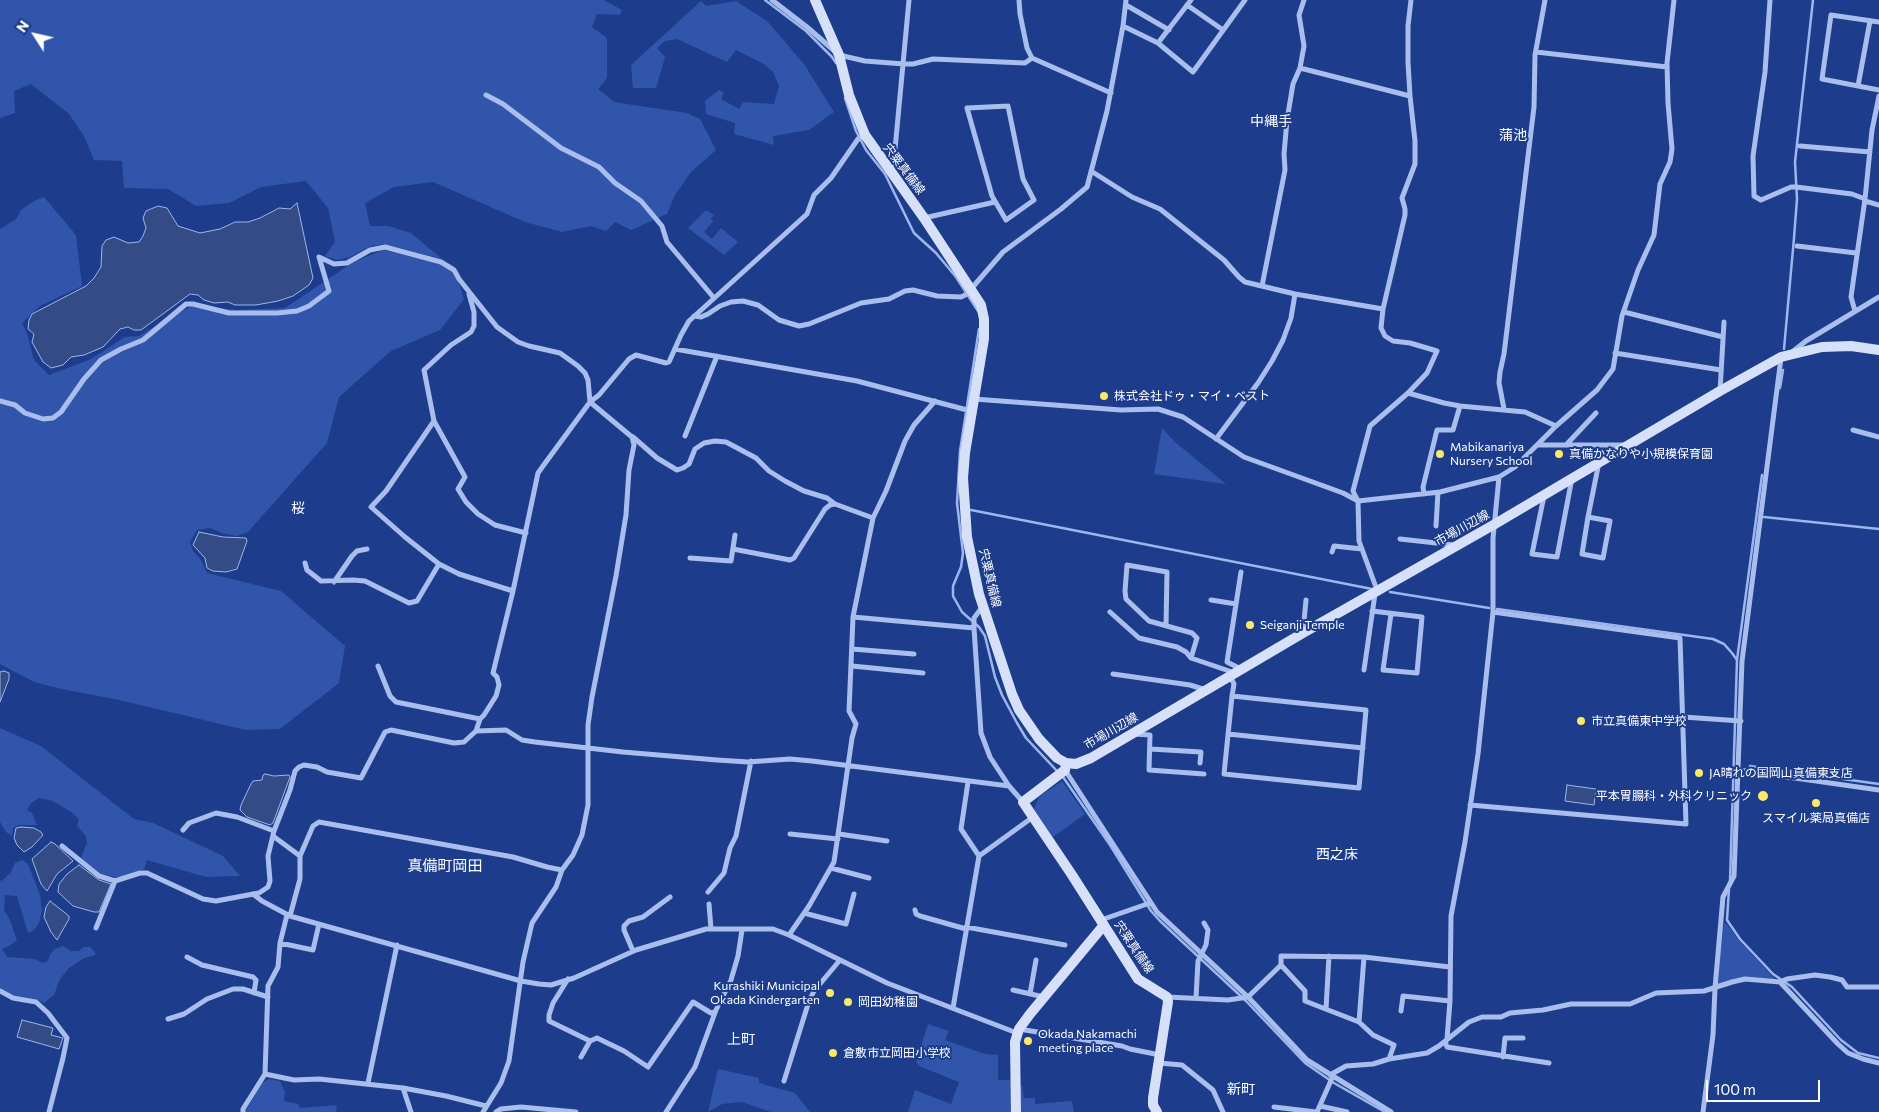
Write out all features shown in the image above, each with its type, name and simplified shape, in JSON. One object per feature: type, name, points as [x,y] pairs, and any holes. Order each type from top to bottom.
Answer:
[{"type":"main road","name":"宍粟真備線","points":[[815,0],[840,56],[861,137],[891,172],[924,218],[970,292],[981,305],[985,329],[973,399],[968,410],[963,478],[967,537],[983,606],[1006,679],[1019,710],[1046,747],[1066,767]]},
{"type":"main road","name":"市場川辺線","points":[[1066,767],[1082,762],[1131,734],[1303,633],[1495,524],[1720,391],[1785,356],[1822,347],[1851,346],[1879,350]]},
{"type":"main road","points":[[1023,802],[1066,767]]},
{"type":"main road","name":"宍粟真備線","points":[[1023,802],[1138,979],[1167,997]]},
{"type":"main road","points":[[1016,1112],[1016,1042],[1018,1031],[1102,922]]},
{"type":"main road","points":[[1157,1112],[1153,1105],[1153,1098],[1168,1002],[1167,997]]},
{"type":"street","points":[[772,0],[807,26],[840,56],[865,61],[904,64],[913,64],[933,59],[1025,63],[1032,58]]},
{"type":"street","points":[[891,172],[894,160],[909,0]]},
{"type":"street","points":[[1019,0],[1027,48],[1032,58],[1110,93]]},
{"type":"street","points":[[1158,43],[1190,0]]},
{"type":"street","points":[[1123,26],[1158,43],[1193,72],[1245,0]]},
{"type":"street","points":[[1262,286],[1285,170],[1284,154],[1287,120],[1293,84],[1300,68],[1304,46],[1299,15],[1304,0]]},
{"type":"street","points":[[1364,670],[1376,591],[1359,541],[1358,501],[1353,491],[1370,426],[1408,393],[1427,373],[1437,351],[1410,343],[1393,341],[1386,336],[1381,328],[1383,309],[1406,209],[1402,198],[1415,164],[1415,141],[1410,96],[1408,26],[1411,0]]},
{"type":"street","points":[[1504,409],[1499,383],[1500,372],[1504,354],[1534,107],[1536,52],[1545,0]]},
{"type":"street","points":[[973,399],[1121,410],[1158,408],[1183,417],[1244,457],[1343,493],[1358,501],[1438,492],[1499,477],[1516,467],[1556,426],[1598,390],[1612,368],[1624,312],[1638,270],[1654,235],[1660,184],[1670,162],[1672,149],[1667,67],[1674,0]]},
{"type":"street","points":[[1770,0],[1765,72],[1753,156],[1754,196],[1761,200],[1795,187],[1852,194],[1879,205]]},
{"type":"street","points":[[694,316],[701,317],[720,306],[731,302],[743,301],[758,306],[779,320],[799,326],[809,324],[861,303],[889,299],[905,291],[913,290],[937,296],[961,297],[970,292],[1003,252],[1087,187],[1110,93],[1126,3],[1168,30]]},
{"type":"street","points":[[1187,5],[1223,30]]},
{"type":"street","points":[[1879,22],[1831,15],[1822,79],[1879,90]]},
{"type":"street","points":[[1858,86],[1870,20]]},
{"type":"street","points":[[1536,52],[1667,67]]},
{"type":"street","points":[[1300,68],[1410,96]]},
{"type":"street","points":[[486,95],[503,104],[560,148],[599,167],[615,183],[641,201],[662,226],[667,242],[714,298]]},
{"type":"street","points":[[1855,311],[1851,297],[1879,96]]},
{"type":"street","points":[[1008,106],[1023,179],[1034,200],[1006,220],[995,202],[992,196],[967,108],[1008,106]]},
{"type":"street","points":[[62,846],[99,876],[116,881],[140,873],[147,873],[203,900],[216,901],[254,894],[268,887],[270,881],[268,856],[295,771],[299,767],[304,765],[317,767],[327,772],[361,778],[385,732],[391,730],[454,743],[464,742],[476,731],[480,719],[496,696],[499,686],[494,673],[538,473],[590,402],[599,395],[629,358],[636,355],[666,363],[669,362],[681,335],[694,316],[807,214],[814,195],[831,178],[861,137]]},
{"type":"street","points":[[1800,146],[1870,152]]},
{"type":"street","points":[[1091,171],[1132,197],[1160,209],[1224,260],[1239,278],[1245,282],[1295,294],[1383,309]]},
{"type":"street","points":[[924,218],[995,202]]},
{"type":"street","points":[[1798,246],[1856,253]]},
{"type":"street","points":[[0,401],[15,405],[25,413],[43,419],[53,418],[61,412],[84,379],[101,360],[143,340],[186,304],[229,313],[277,313],[297,310],[309,306],[328,290],[319,257],[334,264],[347,263],[370,250],[385,247],[441,262],[454,270],[468,291],[497,326],[518,342],[560,353],[578,366],[588,380],[590,402],[657,458],[676,470],[689,464],[695,449],[704,443],[726,442],[756,458],[769,471],[804,491],[827,498],[835,504],[873,518]]},
{"type":"street","points":[[468,291],[474,312],[474,326],[471,332],[451,345],[424,370],[434,421],[465,478],[458,489],[466,502],[478,514],[495,525],[526,533]]},
{"type":"street","points":[[1216,439],[1272,361],[1286,333],[1295,294]]},
{"type":"street","points":[[1703,1112],[1713,1035],[1723,897],[1734,876],[1739,770],[1737,721],[1742,661],[1785,356],[1806,341],[1879,297]]},
{"type":"street","points":[[1624,312],[1723,337]]},
{"type":"street","points":[[1720,391],[1724,322]]},
{"type":"street","points":[[675,348],[857,381],[968,410]]},
{"type":"street","points":[[1615,353],[1721,370]]},
{"type":"street","points":[[685,436],[717,356]]},
{"type":"street","points":[[1408,393],[1460,406],[1525,412],[1556,426]]},
{"type":"street","points":[[789,935],[834,862],[852,738],[856,724],[849,711],[853,617],[873,518],[886,491],[905,441],[914,425],[935,401]]},
{"type":"street","points":[[1424,494],[1423,487],[1437,430],[1453,430],[1460,406]]},
{"type":"street","points":[[1566,445],[1596,413]]},
{"type":"street","points":[[434,421],[386,491],[371,507],[405,538],[439,564],[459,574],[513,591]]},
{"type":"street","points":[[1853,430],[1879,437]]},
{"type":"street","points":[[483,1112],[501,1083],[509,1061],[526,945],[532,923],[556,887],[562,870],[573,855],[582,835],[588,805],[588,724],[626,515],[629,470],[634,445],[632,437]]},
{"type":"street","points":[[1539,445],[1628,445]]},
{"type":"street","points":[[1588,517],[1610,520],[1603,558],[1582,554],[1588,517],[1599,462]]},
{"type":"street","points":[[1499,477],[1492,538],[1493,612],[1478,754],[1465,842],[1451,916],[1450,1001],[1446,1040],[1447,1047],[1549,1063]]},
{"type":"street","points":[[1544,495],[1532,554],[1557,557],[1572,478]]},
{"type":"street","points":[[1436,526],[1438,492]]},
{"type":"street","points":[[733,549],[790,560],[794,558],[825,509],[830,504],[835,504]]},
{"type":"street","points":[[690,558],[731,562],[735,535]]},
{"type":"street","points":[[1400,539],[1456,545]]},
{"type":"street","points":[[1332,552],[1334,546],[1362,549]]},
{"type":"street","points":[[334,582],[352,556],[357,551],[367,549]]},
{"type":"street","points":[[305,563],[307,570],[321,581],[364,581],[409,603],[417,601],[439,564]]},
{"type":"street","points":[[1166,626],[1167,572],[1127,565],[1126,599],[1149,621],[1166,626],[1192,633],[1197,638],[1191,658]]},
{"type":"street","points":[[1232,696],[1366,710],[1359,788],[1224,774],[1232,696],[1235,673],[1227,662],[1241,572]]},
{"type":"street","points":[[1211,600],[1236,604]]},
{"type":"street","points":[[1303,633],[1306,600]]},
{"type":"street","points":[[983,606],[974,624],[981,733],[990,757],[1009,786],[1023,802]]},
{"type":"street","points":[[1372,611],[1422,618],[1417,673],[1384,670],[1391,614]]},
{"type":"street","points":[[1110,612],[1139,638],[1177,647],[1186,652],[1191,658],[1235,673]]},
{"type":"street","points":[[1470,805],[1686,824],[1680,638],[1493,612]]},
{"type":"street","points":[[853,617],[974,624]]},
{"type":"street","points":[[852,649],[914,654]]},
{"type":"street","points":[[378,666],[390,696],[396,702],[480,719]]},
{"type":"street","points":[[852,666],[923,673]]},
{"type":"street","points":[[1113,674],[1190,685],[1206,690]]},
{"type":"street","points":[[1682,716],[1737,721]]},
{"type":"street","points":[[476,731],[506,730],[522,740],[589,748],[709,760],[751,761],[790,759],[1009,786]]},
{"type":"street","points":[[1131,734],[1150,736],[1149,770],[1204,774]]},
{"type":"street","points":[[1228,734],[1363,748]]},
{"type":"street","points":[[1150,749],[1201,752],[1200,763]]},
{"type":"street","points":[[708,892],[724,873],[730,848],[736,836],[751,761]]},
{"type":"street","points":[[1066,767],[1148,904],[1200,957],[1308,1060],[1331,1078],[1391,1112]]},
{"type":"street","points":[[1739,770],[1879,790]]},
{"type":"street","points":[[952,1008],[979,856],[961,829],[968,782]]},
{"type":"street","points":[[183,830],[189,822],[216,813],[237,816],[274,833],[300,856]]},
{"type":"street","points":[[979,856],[1033,817]]},
{"type":"street","points":[[243,1112],[243,1109],[265,1074],[268,986],[278,967],[280,943],[300,878],[300,856],[313,826],[319,822],[481,853],[513,857],[547,868],[562,870]]},
{"type":"street","points":[[790,834],[887,841]]},
{"type":"street","points":[[831,868],[869,878]]},
{"type":"street","points":[[96,928],[116,881]]},
{"type":"street","points":[[254,894],[262,901],[288,915],[521,981],[551,985],[633,951],[683,934],[711,929],[773,929],[887,983],[1018,1031],[1122,1046],[1182,1065],[1213,1090],[1223,1112]]},
{"type":"street","points":[[804,913],[846,924],[854,894]]},
{"type":"street","points":[[633,951],[624,926],[629,921],[643,917],[670,897]]},
{"type":"street","points":[[709,904],[711,929]]},
{"type":"street","points":[[1102,922],[1148,904]]},
{"type":"street","points":[[915,910],[916,914],[920,916],[966,928],[1065,945]]},
{"type":"street","points":[[1196,998],[1200,957],[1208,930],[1204,923]]},
{"type":"street","points":[[280,943],[313,950],[319,924]]},
{"type":"street","points":[[666,1112],[695,1067],[715,1012],[731,980],[738,956],[742,930]]},
{"type":"street","points":[[368,1083],[397,945]]},
{"type":"street","points":[[1389,1059],[1394,1045],[1373,1035],[1359,1022],[1306,1001],[1305,991],[1281,965],[1281,956],[1364,957],[1450,967]]},
{"type":"street","points":[[1326,1009],[1329,956]]},
{"type":"street","points":[[187,957],[202,965],[253,977],[256,980],[254,992]]},
{"type":"street","points":[[1359,1022],[1364,957]]},
{"type":"street","points":[[784,1082],[809,1001],[814,991],[840,960]]},
{"type":"street","points":[[1030,994],[1036,960]]},
{"type":"street","points":[[1167,997],[1228,1000],[1244,998],[1281,965]]},
{"type":"street","points":[[1274,1107],[1316,1112],[1331,1078],[1346,1066],[1373,1064],[1426,1052],[1446,1040],[1469,1022],[1482,1017],[1494,1018],[1510,1013],[1543,1010],[1570,1004],[1622,1005],[1656,993],[1692,992],[1715,988],[1745,979],[1780,982],[1787,979],[1823,976],[1842,980],[1847,987],[1879,987]]},
{"type":"street","points":[[568,979],[553,1003],[549,1015],[550,1021],[590,1041]]},
{"type":"street","points":[[1780,982],[1848,1053],[1879,1063]]},
{"type":"street","points":[[168,1018],[184,1014],[207,999],[233,989],[243,989],[268,997]]},
{"type":"street","points":[[1013,990],[1045,997]]},
{"type":"street","points":[[0,991],[13,998],[36,1002],[48,1013],[67,1038],[49,1112]]},
{"type":"street","points":[[1401,1011],[1403,996],[1450,1001]]},
{"type":"street","points":[[581,1058],[590,1041],[597,1038],[624,1051],[648,1067],[693,1002],[711,1013],[715,1012]]},
{"type":"street","points":[[1503,1057],[1505,1038],[1523,1038]]},
{"type":"street","points":[[265,1074],[294,1080],[319,1079],[403,1088],[486,1106]]},
{"type":"street","points":[[403,1088],[411,1112]]},
{"type":"street","points":[[1320,1106],[1347,1112]]},
{"type":"street","points":[[496,1112],[501,1109],[521,1107],[576,1112]]},
{"type":"shaded area","points":[[0,0],[604,0],[622,10],[620,15],[597,14],[592,27],[607,38],[607,78],[598,89],[614,102],[687,113],[700,119],[716,150],[691,172],[675,195],[667,214],[631,230],[615,222],[606,231],[591,226],[562,232],[525,222],[433,182],[394,187],[365,203],[370,226],[388,226],[411,233],[442,259],[384,244],[370,246],[350,257],[337,260],[325,256],[335,242],[328,208],[306,181],[261,187],[229,203],[196,206],[168,189],[124,188],[122,161],[94,160],[84,136],[69,114],[31,84],[14,91],[15,113],[0,118]]},
{"type":"shaded area","points":[[701,1],[706,6],[736,1],[767,21],[804,64],[834,112],[809,130],[773,136],[774,145],[734,134],[735,123],[706,114],[705,101],[719,90],[724,93],[721,99],[739,109],[743,102],[774,104],[779,86],[773,72],[764,64],[736,50],[727,62],[677,39],[665,41],[657,48],[665,57],[656,88],[633,88],[631,65]]},
{"type":"shaded area","points":[[44,197],[76,235],[82,286],[40,306],[22,323],[27,333],[34,360],[49,375],[91,359],[125,337],[139,336],[169,317],[195,305],[236,310],[285,308],[349,265],[384,250],[440,264],[451,271],[460,286],[464,299],[440,330],[391,351],[339,397],[327,443],[248,532],[237,536],[210,528],[197,530],[190,542],[193,551],[201,560],[207,573],[281,591],[345,646],[339,683],[280,729],[246,730],[119,700],[62,689],[34,682],[0,664],[0,229],[16,219],[21,210]]},
{"type":"shaded area","points":[[297,203],[313,278],[309,285],[293,296],[256,305],[235,305],[228,302],[214,303],[204,300],[198,295],[190,294],[141,330],[134,330],[128,327],[120,329],[103,347],[84,355],[71,357],[63,365],[51,368],[43,362],[32,342],[34,334],[28,329],[32,314],[86,286],[94,278],[101,267],[102,246],[106,240],[114,237],[128,243],[139,242],[146,228],[143,218],[146,211],[158,206],[167,208],[178,226],[200,233],[220,229],[235,222],[248,222],[279,208],[290,209]]},
{"type":"shaded area","points":[[706,210],[714,215],[711,219],[713,221],[704,232],[712,239],[721,228],[738,242],[724,255],[688,228]]},
{"type":"shaded area","points":[[1162,428],[1175,442],[1226,484],[1154,474]]},
{"type":"shaded area","points":[[199,532],[223,537],[246,538],[247,541],[237,569],[226,572],[213,571],[207,568],[205,558],[193,545]]},
{"type":"shaded area","points":[[0,672],[9,673],[9,679],[0,702]]},
{"type":"shaded area","points":[[0,728],[41,746],[134,819],[153,823],[223,856],[240,876],[206,877],[147,860],[144,869],[120,878],[100,874],[81,858],[87,843],[86,836],[77,826],[79,819],[53,801],[39,798],[31,803],[27,810],[32,813],[37,825],[19,825],[13,828],[12,836],[6,832],[0,822]]},
{"type":"shaded area","points":[[265,774],[274,776],[289,775],[290,777],[273,823],[270,825],[247,817],[240,810],[253,781],[262,780]]},
{"type":"shaded area","points":[[1062,781],[1085,814],[1053,837],[1034,809],[1039,797]]},
{"type":"shaded area","points":[[1567,785],[1596,789],[1594,805],[1565,801]]},
{"type":"shaded area","points":[[16,828],[34,828],[43,835],[32,847],[24,852],[17,845],[14,838]]},
{"type":"shaded area","points":[[51,842],[73,861],[57,874],[47,891],[41,884],[32,859]]},
{"type":"shaded area","points":[[22,860],[28,864],[40,895],[42,910],[39,923],[34,930],[28,933],[17,896],[5,895],[4,910],[17,940],[2,949],[7,957],[34,959],[43,963],[48,961],[50,954],[55,949],[63,946],[71,951],[79,951],[84,947],[90,947],[95,952],[95,955],[84,958],[69,968],[60,979],[54,995],[44,1003],[36,999],[12,995],[0,989],[0,881],[11,872],[15,863]]},
{"type":"shaded area","points":[[79,865],[99,880],[111,884],[99,912],[73,906],[58,892],[59,884],[67,874]]},
{"type":"shaded area","points":[[50,901],[69,916],[57,940],[44,917],[46,907]]},
{"type":"shaded area","points":[[1724,923],[1727,924],[1736,937],[1776,980],[1743,978],[1718,984]]},
{"type":"shaded area","points":[[22,1020],[53,1028],[51,1035],[63,1038],[59,1049],[17,1037]]},
{"type":"shaded area","points":[[928,1024],[949,1031],[945,1040],[985,1054],[998,1055],[998,1080],[1013,1080],[1022,1086],[1024,1098],[1035,1098],[1035,1104],[1072,1101],[1074,1112],[908,1112],[915,1090],[951,1104],[959,1082],[921,1067],[916,1062]]},
{"type":"shaded area","points":[[718,1069],[759,1078],[759,1083],[795,1093],[810,1112],[771,1112],[742,1102],[722,1104],[708,1112]]},
{"type":"shaded area","points":[[269,1079],[280,1081],[285,1092],[284,1101],[298,1104],[300,1108],[337,1105],[336,1112],[245,1112],[262,1083]]},
{"type":"waterway","points":[[765,0],[806,31],[836,63]]},
{"type":"waterway","points":[[1784,349],[1797,199],[1795,162],[1813,0]]},
{"type":"waterway","points":[[845,98],[856,131],[866,150],[885,174],[914,233],[936,253],[956,277],[978,311]]},
{"type":"waterway","points":[[979,329],[960,451],[957,503],[963,553],[961,567],[953,586],[953,596],[962,612],[979,627],[985,636],[995,677],[1017,723],[1026,738],[1058,772]]},
{"type":"waterway","points":[[1780,388],[1783,370]]},
{"type":"waterway","points":[[1730,881],[1737,660],[1762,475]]},
{"type":"waterway","points":[[971,510],[1372,589]]},
{"type":"waterway","points":[[1764,517],[1879,529]]},
{"type":"waterway","points":[[1390,592],[1489,608]]},
{"type":"waterway","points":[[1497,609],[1713,639],[1724,644],[1737,660]]},
{"type":"waterway","points":[[1750,766],[1879,784]]},
{"type":"waterway","points":[[1063,777],[1110,845],[1151,911],[1160,921],[1246,1001],[1305,1063],[1334,1083],[1385,1112]]},
{"type":"waterway","points":[[1729,889],[1727,920],[1740,939],[1773,974],[1792,987],[1841,1040],[1858,1053],[1879,1058]]},
{"type":"place","name":"株式会社ドゥ・マイ・ベスト","points":[[1104,396]]},
{"type":"place","name":"Mabikanariya Nursery School","points":[[1440,454]]},
{"type":"place","name":"真備かなりや小規模保育園","points":[[1559,454]]},
{"type":"place","name":"Seiganji Temple","points":[[1250,625]]},
{"type":"place","name":"市立真備東中学校","points":[[1581,721]]},
{"type":"place","name":"JA晴れの国岡山真備東支店","points":[[1699,773]]},
{"type":"place","name":"平本胃腸科・外科クリニック","points":[[1763,796]]},
{"type":"place","name":"スマイル薬局真備店","points":[[1816,803]]},
{"type":"place","name":"Kurashiki Municipal Okada Kindergarten","points":[[830,993]]},
{"type":"place","name":"岡田幼稚園","points":[[848,1002]]},
{"type":"place","name":"Okada Nakamachi meeting place","points":[[1028,1041]]},
{"type":"place","name":"倉敷市立岡田小学校","points":[[833,1053]]},
{"type":"district","name":"中縄手","points":[[1271,121]]},
{"type":"district","name":"蒲池","points":[[1513,135]]},
{"type":"district","name":"桜","points":[[298,508]]},
{"type":"district","name":"西之床","points":[[1337,854]]},
{"type":"district","name":"真備町岡田","points":[[445,866]]},
{"type":"district","name":"上町","points":[[741,1039]]},
{"type":"district","name":"新町","points":[[1241,1089]]}]
